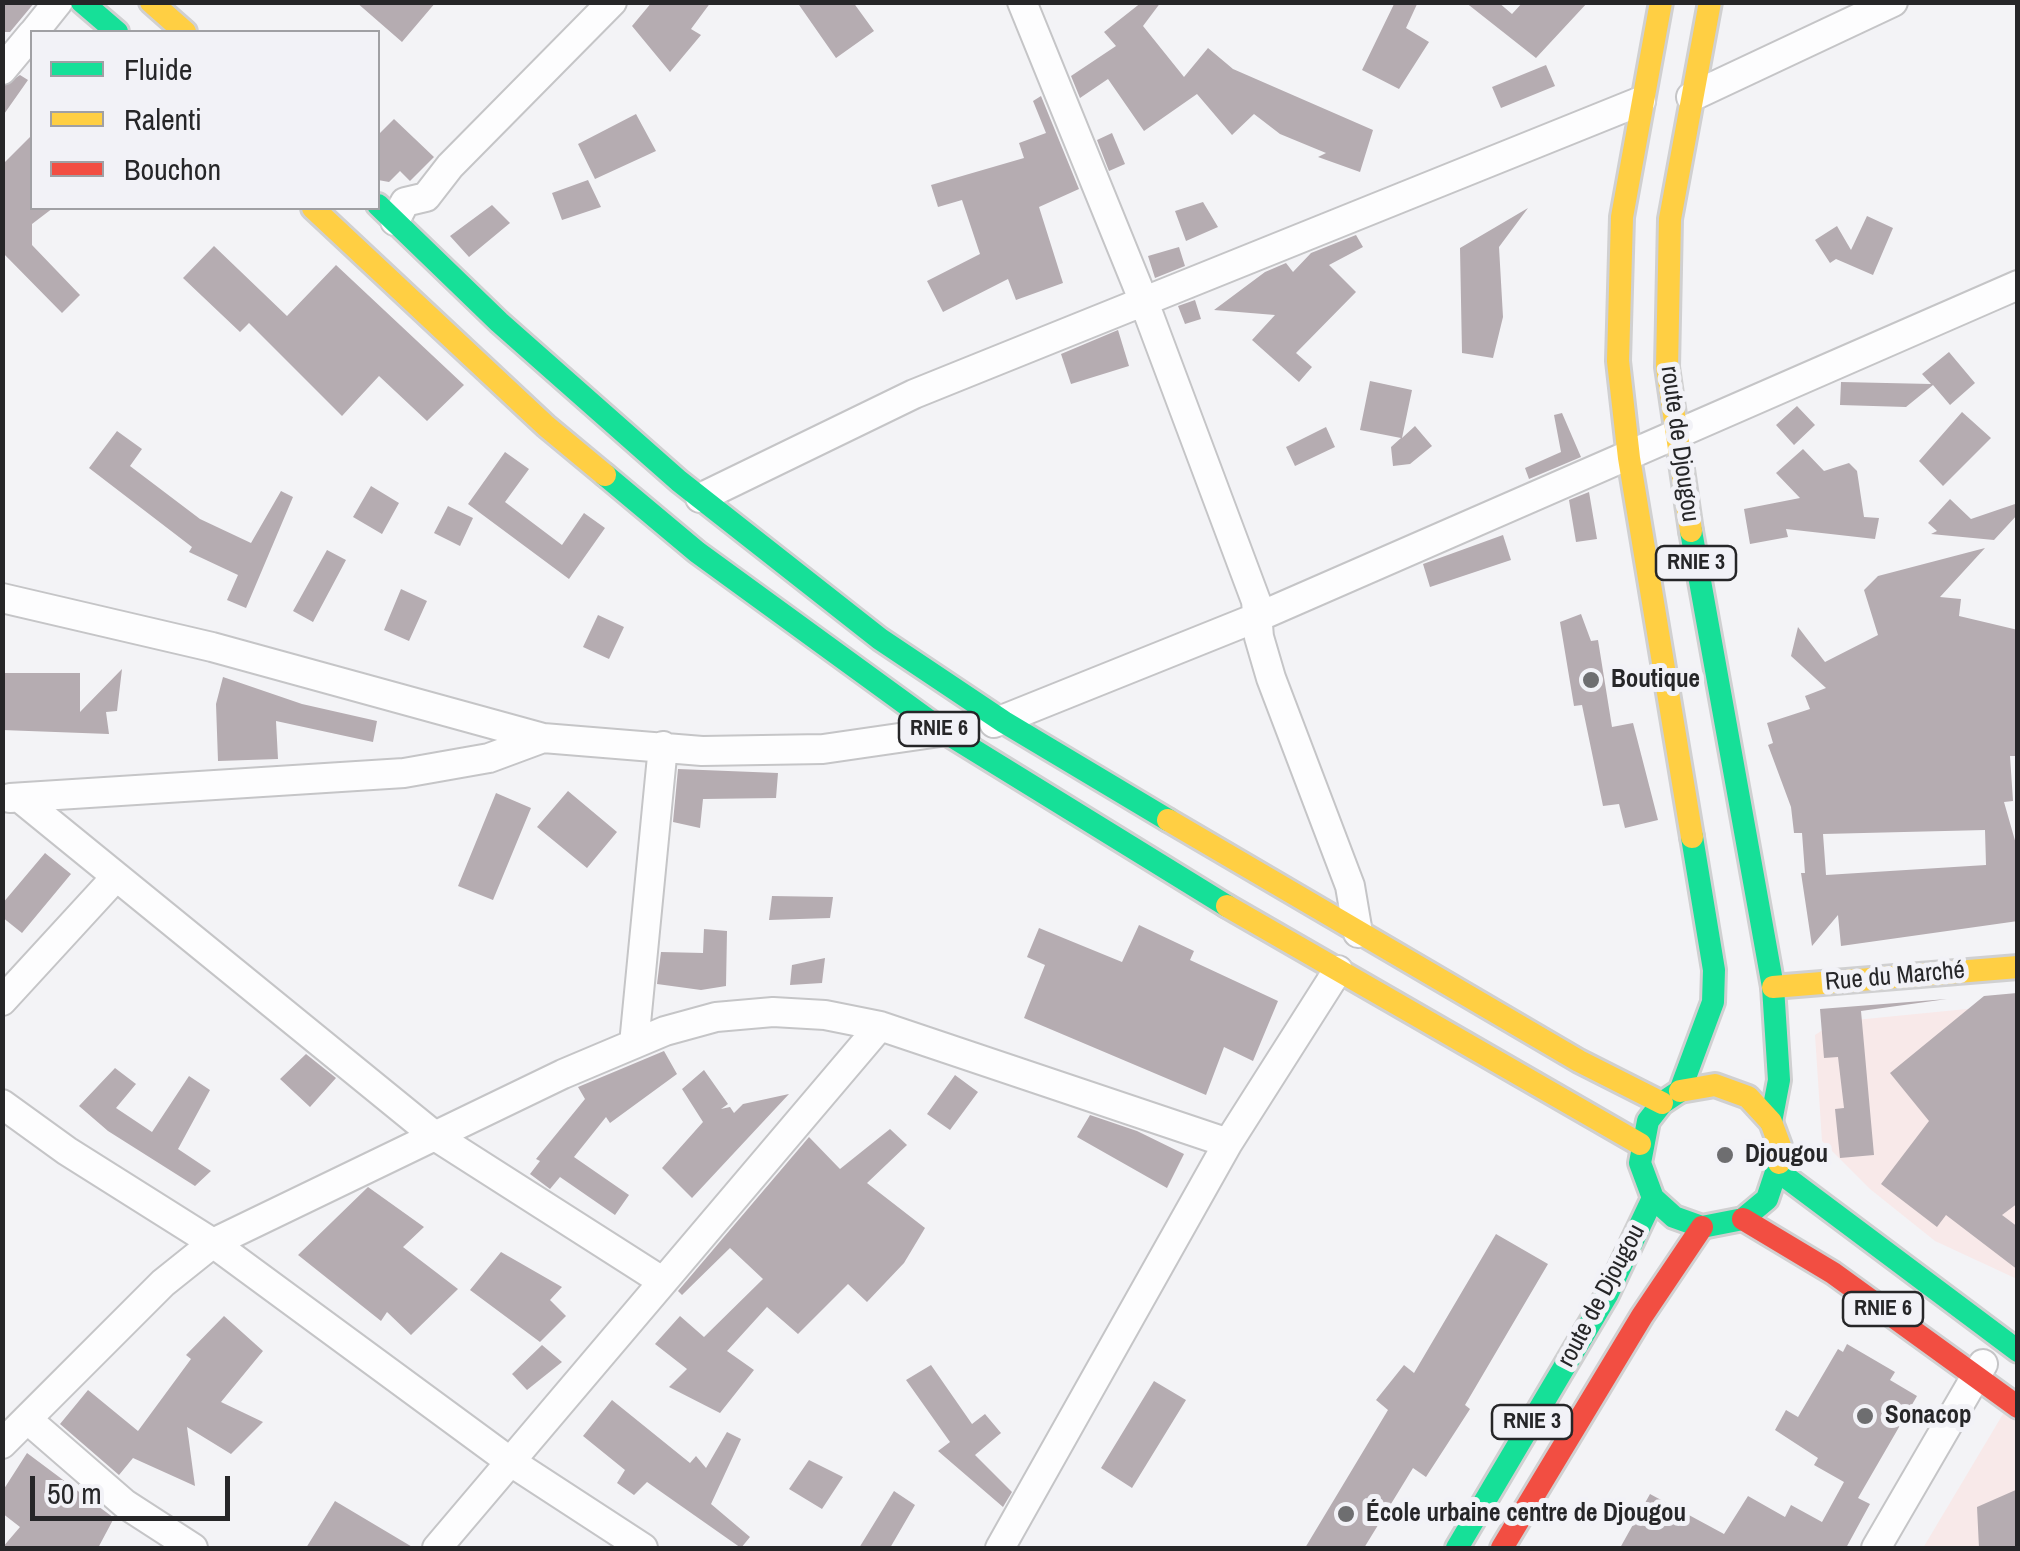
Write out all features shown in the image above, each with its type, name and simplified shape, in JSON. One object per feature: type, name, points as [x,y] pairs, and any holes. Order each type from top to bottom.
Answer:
[{"type":"main road","points":[[82,2],[117,26]]},
{"type":"main road","points":[[152,2],[183,30]]},
{"type":"main road","name":"RNIE 3","points":[[1640,1144],[1648,1121],[1671,1097],[1713,1002],[1714,970],[1628,458],[1618,361],[1618,275],[1641,101],[1661,2]]},
{"type":"main road","name":"route de Djougou","points":[[1710,2],[1670,219],[1667,367],[1674,437],[1772,987],[1779,1080],[1772,1122]]},
{"type":"main road","name":"RNIE 6","points":[[315,210],[546,426],[697,552],[943,732],[1142,857],[1640,1144]]},
{"type":"main road","name":"RNIE 6","points":[[386,213],[499,322],[700,498],[880,639],[1004,722],[1579,1061],[1671,1097]]},
{"type":"main road","name":"Rue du Marché","points":[[1772,987],[2018,966]]},
{"type":"main road","points":[[1671,1097],[1714,1085],[1748,1096],[1772,1122]]},
{"type":"main road","name":"RNIE 3","points":[[1772,1122],[1780,1146],[1779,1172]]},
{"type":"main road","points":[[1640,1144],[1644,1181],[1653,1198],[1674,1217],[1702,1227],[1743,1219],[1767,1199],[1779,1172]]},
{"type":"main road","name":"RNIE 6","points":[[1779,1172],[2008,1344]]},
{"type":"main road","name":"route de Djougou","points":[[1457,1548],[1607,1295],[1653,1198]]},
{"type":"main road","name":"RNIE 6","points":[[1743,1219],[1833,1273],[2018,1407]]},
{"type":"main road","name":"route de Djougou","points":[[1502,1548],[1642,1316],[1702,1227]]},
{"type":"street","points":[[35,30],[58,2]]},
{"type":"street","points":[[386,213],[426,197],[450,166],[612,2]]},
{"type":"street","points":[[1022,2],[1144,302],[1256,601],[1271,678],[1350,886],[1358,932]]},
{"type":"street","points":[[1690,97],[1893,2]]},
{"type":"street","points":[[2,70],[30,37]]},
{"type":"street","points":[[700,498],[914,394],[1641,101]]},
{"type":"street","points":[[2,598],[212,646],[543,738],[702,750],[823,750],[943,732],[1004,722],[1258,618],[2018,285]]},
{"type":"street","points":[[11,798],[404,773],[489,758],[543,738]]},
{"type":"street","points":[[634,1044],[663,746]]},
{"type":"street","points":[[11,798],[435,1136],[662,1281]]},
{"type":"street","points":[[2,1000],[115,878]]},
{"type":"street","points":[[1000,1548],[1228,1144],[1338,970]]},
{"type":"street","points":[[2,1444],[163,1283],[213,1243],[634,1044],[716,1016],[773,1012],[825,1015],[880,1026],[1228,1144]]},
{"type":"street","points":[[437,1548],[880,1026]]},
{"type":"street","points":[[2,1104],[67,1151],[213,1243],[508,1460],[643,1548]]},
{"type":"street","points":[[1876,1548],[1976,1376],[2008,1344]]},
{"type":"street","points":[[27,1419],[153,1539],[194,1548]]},
{"type":"shaded area","points":[[2017,1004],[2017,1279],[1935,1241],[1870,1189],[1822,1141],[1815,1035],[1835,1022]]},
{"type":"shaded area","points":[[2006,1409],[2017,1417],[2017,1548],[1923,1548]]},
{"type":"building","points":[[2,2],[35,2],[10,32],[2,32]]},
{"type":"building","points":[[356,2],[436,2],[402,42]]},
{"type":"building","points":[[652,2],[711,2],[691,29],[701,35],[670,72],[632,26]]},
{"type":"building","points":[[797,2],[853,2],[874,31],[836,58]]},
{"type":"building","points":[[1142,2],[1161,2],[1143,26],[1184,77],[1208,48],[1233,69],[1373,130],[1360,172],[1318,157],[1326,153],[1280,134],[1254,114],[1232,135],[1197,94],[1144,131],[1108,79],[1080,98],[1071,76],[1116,46],[1104,32]]},
{"type":"building","points":[[1395,2],[1418,2],[1406,28],[1429,42],[1399,89],[1362,70]]},
{"type":"building","points":[[1465,2],[1498,2],[1512,14],[1523,2],[1588,2],[1536,58]]},
{"type":"building","points":[[1546,65],[1555,86],[1501,108],[1492,87]]},
{"type":"building","points":[[20,75],[28,80],[2,117],[2,87]]},
{"type":"building","points":[[1041,96],[1079,189],[1039,207],[1063,283],[1016,300],[1008,279],[943,312],[927,281],[980,254],[962,200],[938,207],[931,185],[1024,158],[1019,143],[1046,133],[1033,101]]},
{"type":"building","points":[[636,114],[656,151],[595,179],[578,144]]},
{"type":"building","points":[[394,119],[434,157],[410,181],[400,171],[389,182],[380,180],[380,133]]},
{"type":"building","points":[[1112,133],[1125,164],[1109,171],[1097,140]]},
{"type":"building","points":[[30,137],[30,210],[50,210],[32,224],[32,245],[80,295],[62,313],[2,252],[2,165]]},
{"type":"building","points":[[588,180],[601,207],[562,220],[552,193]]},
{"type":"building","points":[[1203,202],[1218,227],[1186,241],[1175,211]]},
{"type":"building","points":[[492,205],[510,223],[469,257],[450,236]]},
{"type":"building","points":[[1528,208],[1499,247],[1503,317],[1493,358],[1462,353],[1460,248]]},
{"type":"building","points":[[1867,216],[1893,228],[1873,275],[1836,259],[1830,263],[1815,240],[1837,226],[1851,250]]},
{"type":"building","points":[[1356,235],[1363,247],[1329,265],[1356,292],[1296,353],[1312,367],[1299,382],[1252,340],[1275,315],[1214,310],[1265,272],[1286,263],[1293,272],[1311,253]]},
{"type":"building","points":[[214,246],[287,316],[336,265],[464,385],[427,421],[379,376],[342,416],[249,323],[240,332],[183,278]]},
{"type":"building","points":[[1179,247],[1185,266],[1155,278],[1148,256]]},
{"type":"building","points":[[1195,300],[1201,319],[1185,324],[1178,306]]},
{"type":"building","points":[[1118,330],[1129,366],[1071,384],[1061,354]]},
{"type":"building","points":[[1949,352],[1975,383],[1950,405],[1933,385],[1906,407],[1840,405],[1841,382],[1931,384],[1922,374]]},
{"type":"building","points":[[1370,381],[1412,390],[1402,438],[1415,426],[1432,446],[1410,464],[1393,466],[1391,447],[1401,438],[1360,430]]},
{"type":"building","points":[[1797,406],[1815,425],[1794,445],[1776,425]]},
{"type":"building","points":[[1962,412],[1991,438],[1943,486],[1919,461]]},
{"type":"building","points":[[1562,413],[1581,457],[1529,479],[1525,468],[1561,452],[1554,415]]},
{"type":"building","points":[[1326,427],[1335,447],[1295,466],[1286,447]]},
{"type":"building","points":[[117,431],[142,449],[130,466],[200,519],[251,543],[281,491],[293,497],[246,608],[227,600],[238,575],[189,552],[192,547],[89,468]]},
{"type":"building","points":[[1803,449],[1824,471],[1849,463],[1857,471],[1864,517],[1879,518],[1875,539],[1786,529],[1788,537],[1750,544],[1744,509],[1800,498],[1776,473]]},
{"type":"building","points":[[505,452],[529,469],[505,502],[562,545],[584,513],[605,528],[569,579],[468,504]]},
{"type":"building","points":[[371,486],[399,503],[382,534],[353,517]]},
{"type":"building","points":[[1589,492],[1597,539],[1576,542],[1569,500]]},
{"type":"building","points":[[1950,499],[1971,519],[2018,503],[2018,514],[1994,540],[1931,534],[1937,531],[1928,523]]},
{"type":"building","points":[[448,506],[473,518],[460,546],[434,533]]},
{"type":"building","points":[[1503,535],[1511,560],[1430,587],[1423,564]]},
{"type":"building","points":[[1985,548],[1940,597],[1961,599],[1959,616],[2018,630],[2018,756],[2010,756],[2013,801],[2004,802],[2018,851],[2018,921],[1841,946],[1838,915],[1812,946],[1801,873],[1805,873],[1802,833],[1794,833],[1791,807],[1768,745],[1773,743],[1767,723],[1810,709],[1805,696],[1826,688],[1791,656],[1798,627],[1825,662],[1878,635],[1864,590],[1878,576]],"holes":[[[1985,830],[1986,865],[1826,875],[1823,834]]]},
{"type":"building","points":[[327,550],[346,560],[313,622],[293,611]]},
{"type":"building","points":[[401,589],[427,601],[409,641],[384,630]]},
{"type":"building","points":[[1581,614],[1591,641],[1598,640],[1612,727],[1633,723],[1658,820],[1625,828],[1619,804],[1603,806],[1582,705],[1574,706],[1560,622]]},
{"type":"building","points":[[598,615],[624,627],[609,659],[583,647]]},
{"type":"building","points":[[122,669],[117,711],[106,712],[109,734],[2,730],[2,673],[80,673],[80,712]]},
{"type":"building","points":[[223,677],[302,704],[377,721],[373,742],[276,721],[278,759],[218,761],[216,704]]},
{"type":"building","points":[[678,769],[778,773],[776,798],[703,799],[700,828],[673,822]]},
{"type":"building","points":[[568,791],[617,832],[587,868],[537,827]]},
{"type":"building","points":[[496,793],[531,808],[493,900],[458,886]]},
{"type":"building","points":[[45,853],[71,874],[22,933],[2,917],[2,904]]},
{"type":"building","points":[[772,896],[833,897],[830,918],[769,920]]},
{"type":"building","points":[[1139,925],[1194,951],[1190,960],[1278,1001],[1253,1061],[1224,1047],[1206,1095],[1024,1018],[1045,965],[1027,957],[1039,928],[1122,962]]},
{"type":"building","points":[[704,929],[727,931],[726,986],[701,990],[657,984],[661,952],[703,953]]},
{"type":"building","points":[[825,958],[822,983],[790,985],[792,965]]},
{"type":"building","points":[[2017,993],[2018,1203],[2002,1215],[2018,1227],[2018,1270],[1946,1215],[1937,1227],[1881,1184],[1929,1121],[1890,1073],[1984,996]]},
{"type":"building","points":[[1947,999],[1861,1011],[1874,1155],[1840,1158],[1835,1109],[1844,1108],[1838,1057],[1824,1058],[1820,1009]]},
{"type":"building","points":[[664,1051],[677,1074],[610,1123],[606,1117],[574,1157],[629,1195],[615,1215],[560,1177],[550,1189],[530,1174],[540,1161],[536,1159],[585,1099],[578,1087]]},
{"type":"building","points":[[306,1054],[336,1078],[310,1107],[280,1079]]},
{"type":"building","points":[[115,1068],[136,1084],[116,1108],[152,1132],[189,1076],[210,1090],[178,1149],[211,1171],[195,1186],[108,1131],[79,1106]]},
{"type":"building","points":[[704,1070],[728,1104],[721,1109],[730,1107],[734,1113],[743,1104],[789,1094],[692,1198],[662,1168],[703,1122],[682,1089]]},
{"type":"building","points":[[955,1075],[978,1092],[950,1130],[927,1114]]},
{"type":"building","points":[[1090,1115],[1137,1131],[1184,1154],[1167,1188],[1077,1137]]},
{"type":"building","points":[[890,1129],[907,1145],[867,1183],[925,1228],[904,1263],[867,1302],[848,1284],[798,1334],[767,1307],[727,1351],[754,1370],[720,1413],[669,1387],[687,1369],[655,1344],[680,1316],[704,1337],[763,1279],[730,1248],[682,1295],[678,1291],[809,1137],[840,1169]]},
{"type":"building","points":[[368,1187],[424,1227],[403,1247],[458,1289],[411,1335],[387,1312],[381,1321],[298,1255]]},
{"type":"building","points":[[1496,1234],[1548,1264],[1465,1405],[1470,1409],[1426,1477],[1413,1468],[1364,1548],[1305,1548],[1388,1410],[1376,1400],[1404,1365],[1414,1373]]},
{"type":"building","points":[[501,1252],[562,1287],[550,1300],[566,1316],[540,1342],[470,1290]]},
{"type":"building","points":[[224,1316],[263,1351],[221,1402],[263,1422],[231,1454],[187,1427],[195,1486],[133,1458],[119,1475],[60,1424],[88,1390],[138,1431],[191,1359],[186,1355]]},
{"type":"building","points":[[1847,1344],[1895,1372],[1890,1380],[1917,1396],[1858,1498],[1870,1504],[1846,1548],[1620,1548],[1650,1494],[1724,1534],[1748,1496],[1785,1517],[1791,1505],[1822,1522],[1844,1482],[1814,1465],[1818,1458],[1775,1430],[1786,1410],[1798,1417],[1838,1349],[1843,1352]]},
{"type":"building","points":[[542,1345],[562,1362],[527,1390],[512,1374]]},
{"type":"building","points":[[931,1365],[972,1424],[985,1414],[1001,1433],[975,1455],[1012,1492],[1003,1507],[938,1451],[950,1442],[906,1380]]},
{"type":"building","points":[[1154,1381],[1186,1400],[1132,1488],[1101,1468]]},
{"type":"building","points":[[612,1400],[690,1463],[696,1456],[706,1468],[727,1432],[741,1439],[711,1504],[750,1537],[741,1548],[647,1482],[634,1495],[617,1483],[625,1470],[583,1436]]},
{"type":"building","points":[[27,1453],[114,1518],[98,1548],[2,1548],[20,1527],[2,1513],[2,1492]]},
{"type":"building","points":[[809,1460],[843,1477],[822,1509],[789,1489]]},
{"type":"building","points":[[2018,1489],[2018,1548],[1979,1548],[1977,1507]]},
{"type":"building","points":[[894,1491],[915,1505],[890,1548],[859,1548]]},
{"type":"building","points":[[335,1501],[414,1548],[306,1548]]},
{"type":"traffic: fast","points":[[82,2],[115,30]]},
{"type":"traffic: fast","points":[[380,207],[499,322],[679,481],[880,639],[1004,722],[1168,820]]},
{"type":"traffic: fast","points":[[605,475],[697,552],[943,731],[1227,906]]},
{"type":"traffic: fast","points":[[1691,531],[1773,987],[1779,1080],[1771,1122]]},
{"type":"traffic: fast","points":[[1692,837],[1714,970],[1713,1002],[1680,1091],[1662,1103],[1648,1121],[1640,1163],[1653,1198],[1674,1217],[1702,1227],[1743,1219],[1767,1199],[1779,1163]]},
{"type":"traffic: fast","points":[[1779,1172],[2018,1351]]},
{"type":"traffic: fast","points":[[1457,1548],[1607,1295],[1653,1198]]},
{"type":"traffic: slow","points":[[151,2],[183,30]]},
{"type":"traffic: slow","points":[[1661,2],[1622,217],[1618,361],[1629,458],[1692,837]]},
{"type":"traffic: slow","points":[[1691,531],[1667,367],[1670,219],[1710,2]]},
{"type":"traffic: slow","points":[[315,210],[546,426],[605,475]]},
{"type":"traffic: slow","points":[[1168,820],[1579,1061],[1662,1103]]},
{"type":"traffic: slow","points":[[1227,906],[1640,1144]]},
{"type":"traffic: slow","points":[[1773,987],[2018,967]]},
{"type":"traffic: slow","points":[[1680,1091],[1715,1085],[1748,1097],[1771,1122],[1780,1146],[1779,1163]]},
{"type":"traffic: jam","points":[[1743,1219],[1833,1273],[2018,1407]]},
{"type":"traffic: jam","points":[[1502,1548],[1642,1316],[1702,1227]]},
{"type":"place","name":"Boutique","points":[[1591,680]]},
{"type":"place","name":"Djougou","points":[[1725,1155]]},
{"type":"place","name":"Sonacop","points":[[1865,1416]]},
{"type":"place","name":"École urbaine centre de Djougou","points":[[1346,1514]]}]
